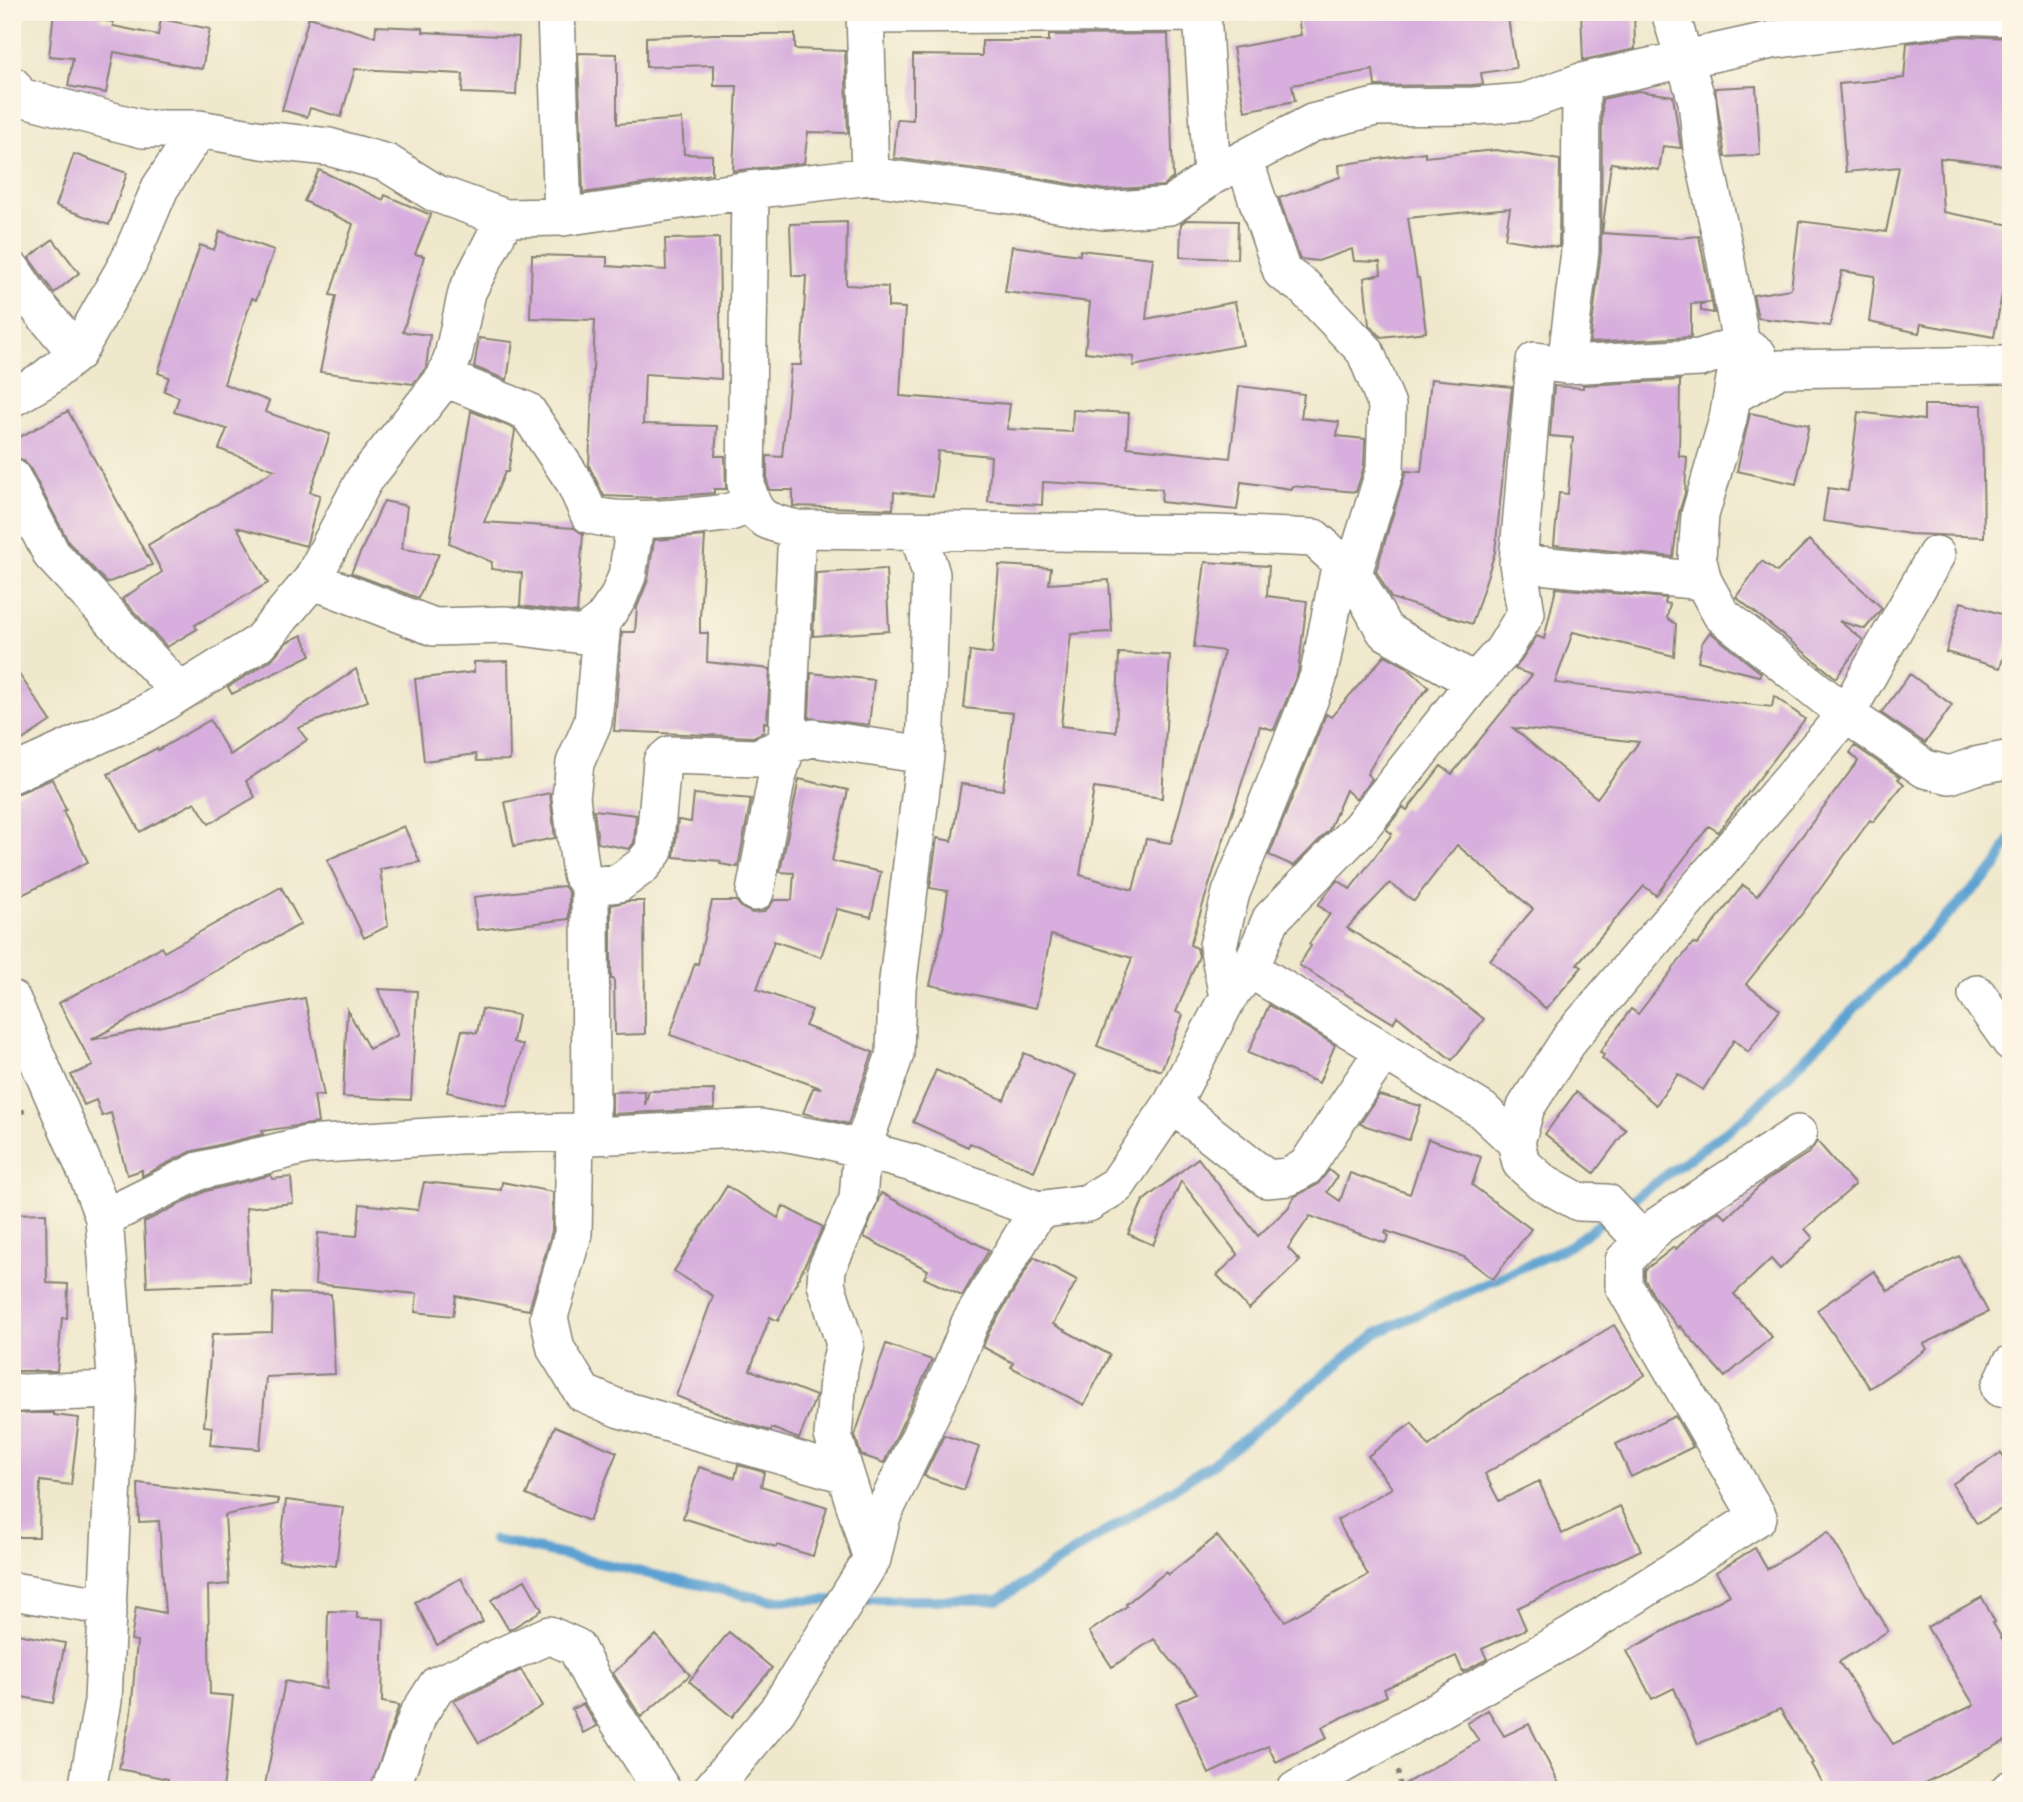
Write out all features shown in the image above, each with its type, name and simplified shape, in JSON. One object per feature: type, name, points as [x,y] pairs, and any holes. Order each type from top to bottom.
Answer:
[{"type":"street","points":[[556,12],[563,217]]},
{"type":"street","points":[[1670,12],[1697,101],[1702,149],[1741,344],[1728,419],[1700,514],[1697,557],[1703,580],[1721,614],[1846,714],[1925,769],[1950,775],[1975,766],[2011,759]]},
{"type":"street","points":[[870,176],[865,14],[1202,13],[1228,168],[1282,272],[1304,288],[1365,351],[1387,405],[1385,470],[1347,567],[1318,678],[1231,893],[1218,946],[1239,983],[1384,1050],[1482,1110],[1516,1142]]},
{"type":"street","points":[[12,85],[20,97],[143,129],[199,129],[262,140],[329,147],[387,163],[435,193],[505,218],[563,217],[870,176],[1104,211],[1170,206],[1228,168],[1312,122],[1375,107],[1474,106],[1525,102],[1581,82],[1772,40],[1961,15],[1991,15]]},
{"type":"street","points":[[1566,365],[1580,251],[1581,82]]},
{"type":"street","points":[[143,129],[169,171]]},
{"type":"street","points":[[12,398],[45,379],[77,353],[129,261],[159,188],[199,129]]},
{"type":"street","points":[[750,190],[746,484],[750,503],[765,521],[797,529],[1217,534],[1314,538],[1347,567],[1385,631],[1475,682]]},
{"type":"street","points":[[12,774],[145,714],[259,643],[312,580],[364,480],[445,379],[453,356],[467,292],[505,218]]},
{"type":"street","points":[[12,270],[33,301],[77,353]]},
{"type":"street","points":[[104,1218],[199,1171],[307,1144],[459,1135],[760,1128],[827,1140],[912,1163],[1038,1210],[1088,1203],[1116,1185],[1172,1104],[1271,919],[1360,828],[1475,682],[1503,651],[1526,613],[1518,564],[1535,361],[1566,365],[1700,358],[1741,344]]},
{"type":"street","points":[[1741,344],[1780,369]]},
{"type":"street","points":[[1732,396],[1780,369],[2003,365]]},
{"type":"street","points":[[445,379],[527,411],[574,481],[589,514],[599,518],[636,519],[728,513],[750,503]]},
{"type":"street","points":[[12,478],[52,555],[180,692]]},
{"type":"street","points":[[312,580],[434,627],[506,625],[583,635],[602,621],[618,598],[627,576],[636,519]]},
{"type":"street","points":[[755,892],[776,781],[787,745],[797,529]]},
{"type":"street","points":[[872,1559],[833,1435],[839,1369],[845,1344],[826,1284],[827,1268],[858,1199],[862,1149],[895,1054],[897,989],[925,755],[931,574],[918,531]]},
{"type":"street","points":[[1643,1241],[1607,1203],[1579,1202],[1541,1181],[1521,1163],[1516,1142],[1526,1107],[1571,1037],[1846,714],[1936,555]]},
{"type":"street","points":[[1518,564],[1703,580]]},
{"type":"street","points":[[602,621],[593,722],[575,763],[571,797],[581,874],[590,886],[583,1134],[573,1234],[550,1317],[556,1349],[583,1393],[620,1409],[845,1474]]},
{"type":"street","points":[[590,886],[620,883],[642,866],[654,851],[662,762],[670,755],[757,758],[787,745],[813,738],[925,755]]},
{"type":"street","points":[[1977,994],[2011,1042]]},
{"type":"street","points":[[12,1000],[104,1218],[117,1390],[103,1701],[87,1790]]},
{"type":"street","points":[[1172,1104],[1267,1179],[1288,1177],[1306,1167],[1384,1050]]},
{"type":"street","points":[[1482,1110],[1526,1107]]},
{"type":"street","points":[[1296,1790],[1571,1636],[1758,1517],[1624,1286],[1624,1261],[1659,1224],[1798,1134]]},
{"type":"street","points":[[710,1790],[776,1711],[872,1559],[882,1516],[970,1322],[1038,1210]]},
{"type":"street","points":[[2011,1364],[2000,1388],[2011,1387]]},
{"type":"street","points":[[12,1392],[21,1394],[117,1390]]},
{"type":"street","points":[[12,1591],[108,1607]]},
{"type":"street","points":[[390,1790],[418,1715],[437,1685],[549,1635],[576,1647],[592,1679],[662,1790]]},
{"type":"building","points":[[54,12],[101,12],[100,20],[113,22],[113,26],[158,35],[161,19],[210,29],[202,69],[114,52],[106,93],[68,86],[73,58],[49,56]]},
{"type":"building","points":[[1297,12],[1507,12],[1516,68],[1481,73],[1483,84],[1473,85],[1375,86],[1373,70],[1292,85],[1295,101],[1245,111],[1233,48],[1301,35]]},
{"type":"building","points":[[1581,12],[1634,12],[1635,49],[1583,60]]},
{"type":"building","points":[[309,17],[375,37],[376,26],[423,28],[423,32],[519,37],[516,95],[462,93],[463,74],[355,69],[341,117],[310,108],[307,117],[282,110]]},
{"type":"building","points":[[795,34],[795,49],[845,51],[848,133],[808,132],[804,163],[733,171],[737,86],[714,86],[714,65],[646,67],[646,37]]},
{"type":"building","points":[[1168,34],[1173,178],[1163,186],[1105,190],[894,158],[897,119],[913,120],[913,55],[982,56],[982,41],[1049,41],[1049,35]]},
{"type":"building","points":[[1962,36],[2011,38],[2011,166],[1940,158],[1943,212],[2011,225],[2011,247],[1994,337],[1921,324],[1919,333],[1869,322],[1875,276],[1842,271],[1830,326],[1758,318],[1753,295],[1791,289],[1799,221],[1886,232],[1899,167],[1846,172],[1839,84],[1904,78],[1907,43]]},
{"type":"building","points":[[578,53],[617,54],[617,124],[682,119],[684,154],[712,155],[712,174],[583,193]]},
{"type":"building","points":[[1756,86],[1760,155],[1725,157],[1715,88]]},
{"type":"building","points":[[1638,91],[1673,96],[1681,148],[1663,146],[1659,170],[1611,163],[1602,233],[1680,238],[1699,236],[1712,302],[1691,304],[1691,337],[1590,343],[1601,251],[1602,99]]},
{"type":"building","points":[[1496,150],[1560,160],[1559,247],[1505,239],[1510,208],[1408,218],[1426,332],[1381,337],[1369,325],[1364,278],[1381,274],[1380,262],[1354,261],[1352,249],[1318,261],[1300,259],[1279,198],[1340,177],[1339,165],[1425,152],[1425,157]]},
{"type":"building","points":[[74,154],[127,173],[109,225],[56,206]]},
{"type":"building","points":[[319,170],[383,200],[385,195],[431,215],[415,254],[424,256],[403,332],[430,335],[426,368],[413,384],[320,372],[336,296],[330,295],[353,224],[304,201]]},
{"type":"building","points":[[1186,220],[1238,221],[1237,259],[1180,257],[1181,224]]},
{"type":"building","points":[[847,222],[846,285],[888,287],[888,307],[905,308],[900,396],[1010,404],[1007,429],[1072,432],[1073,410],[1129,413],[1127,447],[1230,458],[1239,386],[1304,394],[1301,418],[1339,422],[1337,436],[1365,439],[1364,466],[1356,492],[1292,486],[1292,489],[1241,482],[1237,510],[1161,502],[1162,489],[1043,482],[1042,505],[988,502],[991,456],[938,451],[933,496],[894,492],[893,509],[793,506],[793,490],[769,490],[767,481],[767,456],[782,457],[791,365],[801,365],[806,276],[792,276],[790,224]]},
{"type":"building","points":[[220,231],[274,250],[256,300],[252,298],[224,384],[269,401],[265,412],[330,434],[310,492],[320,495],[306,546],[237,527],[268,583],[195,625],[197,629],[167,647],[122,599],[162,572],[148,545],[275,470],[219,449],[227,429],[174,412],[179,397],[164,391],[169,377],[158,373],[200,245],[214,250]]},
{"type":"building","points":[[719,238],[721,379],[645,374],[643,424],[717,426],[715,456],[725,456],[726,489],[714,489],[714,493],[655,498],[604,496],[589,466],[595,320],[530,318],[532,255],[607,257],[607,266],[666,270],[665,239]]},
{"type":"building","points":[[53,239],[79,273],[54,293],[29,258]]},
{"type":"building","points":[[1012,246],[1080,255],[1080,250],[1153,258],[1146,319],[1235,302],[1243,345],[1133,366],[1134,357],[1085,352],[1090,302],[1005,292]]},
{"type":"building","points":[[1712,302],[1714,313],[1701,311],[1701,304]]},
{"type":"building","points":[[479,338],[513,342],[507,380],[474,367]]},
{"type":"building","points":[[1431,379],[1512,387],[1495,552],[1472,624],[1391,598],[1376,571],[1406,471],[1421,472]]},
{"type":"building","points":[[1680,380],[1679,456],[1687,457],[1685,493],[1679,513],[1673,557],[1554,545],[1559,493],[1568,494],[1573,438],[1550,436],[1554,386],[1583,388],[1583,385]]},
{"type":"building","points":[[1924,405],[1982,405],[1984,537],[1910,534],[1823,521],[1828,488],[1848,491],[1858,412],[1924,420]]},
{"type":"building","points":[[68,411],[152,565],[107,583],[69,543],[30,468],[23,460],[12,457],[12,441]]},
{"type":"building","points":[[471,411],[515,431],[508,472],[505,472],[484,522],[574,528],[583,534],[577,613],[520,606],[522,573],[491,569],[492,562],[449,543]]},
{"type":"building","points":[[1750,413],[1809,425],[1796,484],[1737,471]]},
{"type":"building","points":[[384,501],[407,506],[402,549],[439,554],[418,598],[351,573]]},
{"type":"building","points":[[705,536],[700,633],[708,633],[707,662],[770,669],[767,723],[764,722],[764,732],[753,737],[614,731],[622,632],[635,632],[637,607],[648,580],[654,540]]},
{"type":"building","points":[[1809,540],[1882,608],[1865,629],[1839,621],[1863,640],[1836,678],[1736,597],[1762,561],[1777,572]]},
{"type":"building","points":[[1205,562],[1269,566],[1267,596],[1307,601],[1298,672],[1274,730],[1260,726],[1190,945],[1197,948],[1199,956],[1176,1012],[1183,1015],[1161,1071],[1097,1046],[1132,958],[1051,935],[1036,1008],[930,985],[944,925],[948,891],[930,888],[937,838],[952,841],[961,784],[1003,790],[1013,713],[964,708],[970,651],[992,654],[999,565],[1051,568],[1049,584],[1109,580],[1112,632],[1071,634],[1061,726],[1116,732],[1119,653],[1170,655],[1162,798],[1094,788],[1080,875],[1133,890],[1146,839],[1171,843],[1224,651],[1194,647]]},
{"type":"building","points":[[886,569],[889,631],[813,636],[816,573]]},
{"type":"building","points":[[1556,588],[1666,598],[1665,603],[1670,604],[1667,618],[1676,624],[1674,656],[1573,632],[1555,683],[1772,707],[1774,696],[1805,719],[1718,832],[1709,826],[1656,895],[1644,886],[1577,964],[1582,967],[1546,1009],[1490,960],[1533,909],[1457,845],[1414,901],[1390,883],[1347,928],[1442,987],[1484,1019],[1452,1060],[1397,1016],[1393,1023],[1299,965],[1311,946],[1309,944],[1330,914],[1318,905],[1338,880],[1350,889],[1392,834],[1386,829],[1403,807],[1407,810],[1441,766],[1452,774],[1532,675],[1515,669],[1537,636],[1544,639]],"holes":[[[1513,728],[1639,742],[1597,798]]]},
{"type":"building","points":[[1961,602],[2011,617],[2011,632],[2000,668],[1946,652]]},
{"type":"building","points":[[1710,632],[1761,673],[1759,676],[1698,661],[1702,643]]},
{"type":"building","points":[[302,635],[311,655],[232,694],[228,687],[270,661],[287,642]]},
{"type":"building","points":[[1385,655],[1406,667],[1429,687],[1395,726],[1367,774],[1372,779],[1356,799],[1346,790],[1329,830],[1294,866],[1269,855],[1326,714],[1331,717]]},
{"type":"building","points":[[508,661],[510,760],[477,761],[476,754],[424,761],[415,679],[474,672],[474,662]]},
{"type":"building","points":[[12,664],[51,721],[12,747]]},
{"type":"building","points":[[356,669],[368,701],[298,728],[307,740],[246,781],[255,797],[209,824],[195,802],[140,832],[108,774],[157,748],[158,750],[210,720],[230,755]]},
{"type":"building","points":[[811,673],[874,680],[869,725],[809,718]]},
{"type":"building","points":[[1910,674],[1952,705],[1925,743],[1881,713]]},
{"type":"building","points":[[1855,746],[1900,777],[1898,779],[1904,784],[1873,822],[1870,820],[1805,910],[1746,984],[1780,1010],[1748,1052],[1734,1040],[1703,1090],[1678,1074],[1656,1105],[1602,1058],[1604,1055],[1600,1052],[1631,1009],[1638,1014],[1693,943],[1697,945],[1743,885],[1757,896],[1858,761],[1850,753]]},
{"type":"building","points":[[52,779],[66,810],[63,811],[88,862],[20,896],[12,880],[12,796]]},
{"type":"building","points":[[799,779],[848,790],[832,861],[881,872],[871,917],[837,909],[821,957],[774,941],[757,989],[812,1010],[805,1026],[873,1052],[848,1124],[803,1113],[813,1088],[821,1088],[670,1035],[695,963],[698,964],[712,901],[736,901],[752,913],[763,912],[774,900],[792,900],[794,873],[780,872]]},
{"type":"building","points":[[550,793],[555,838],[514,846],[505,802]]},
{"type":"building","points":[[694,794],[751,799],[738,867],[720,864],[721,861],[674,857],[678,820],[691,822]]},
{"type":"building","points":[[594,810],[636,815],[634,843],[629,849],[598,843]]},
{"type":"building","points":[[404,826],[420,862],[380,869],[388,926],[364,938],[327,860]]},
{"type":"building","points":[[564,886],[569,893],[569,919],[477,930],[474,897]]},
{"type":"building","points":[[281,887],[301,924],[91,1040],[305,998],[324,1096],[314,1095],[318,1123],[262,1131],[263,1134],[190,1152],[142,1176],[142,1170],[127,1175],[111,1113],[102,1116],[96,1100],[84,1105],[71,1075],[93,1066],[59,1003],[161,947],[164,952]]},
{"type":"building","points":[[644,901],[645,1034],[615,1035],[614,979],[611,979],[611,905]]},
{"type":"building","points":[[378,989],[417,991],[411,1100],[343,1097],[347,1009],[369,1049],[398,1035]]},
{"type":"building","points":[[1269,1005],[1335,1045],[1319,1083],[1248,1053]]},
{"type":"building","points":[[482,1009],[518,1015],[513,1042],[523,1045],[507,1107],[447,1092],[462,1030],[477,1033]]},
{"type":"building","points":[[1024,1053],[1076,1075],[1034,1171],[970,1143],[968,1147],[913,1122],[936,1070],[1004,1100]]},
{"type":"building","points":[[714,1090],[714,1109],[612,1114],[612,1092],[645,1091],[645,1105],[649,1091]]},
{"type":"building","points":[[1576,1092],[1626,1130],[1594,1173],[1545,1134]]},
{"type":"building","points":[[1379,1095],[1421,1106],[1409,1140],[1360,1124]]},
{"type":"building","points":[[1428,1139],[1481,1157],[1472,1185],[1531,1229],[1493,1279],[1464,1257],[1386,1231],[1389,1236],[1385,1243],[1310,1216],[1288,1248],[1300,1261],[1249,1309],[1217,1275],[1238,1255],[1181,1181],[1153,1245],[1128,1234],[1143,1201],[1198,1158],[1258,1236],[1288,1208],[1295,1196],[1317,1185],[1329,1170],[1337,1177],[1327,1192],[1340,1201],[1350,1173],[1410,1194]]},
{"type":"building","points":[[1817,1141],[1855,1185],[1805,1229],[1813,1238],[1780,1269],[1771,1259],[1734,1294],[1772,1337],[1725,1377],[1655,1298],[1645,1280],[1645,1270],[1674,1247],[1676,1249],[1719,1211],[1726,1218],[1765,1181],[1810,1152]]},
{"type":"building","points":[[271,1175],[272,1179],[291,1177],[293,1203],[246,1208],[250,1283],[147,1287],[144,1222],[206,1191]]},
{"type":"building","points":[[424,1182],[501,1190],[502,1182],[553,1192],[552,1231],[529,1310],[456,1296],[453,1316],[415,1312],[417,1294],[315,1284],[318,1233],[357,1236],[360,1204],[418,1210]]},
{"type":"building","points":[[727,1186],[778,1218],[783,1206],[823,1227],[778,1321],[770,1317],[750,1370],[816,1396],[799,1439],[772,1428],[771,1431],[747,1424],[676,1396],[713,1296],[674,1271]]},
{"type":"building","points":[[881,1193],[989,1250],[962,1296],[924,1278],[928,1270],[864,1237]]},
{"type":"building","points":[[46,1213],[47,1283],[68,1284],[67,1318],[62,1318],[57,1371],[12,1371],[12,1214]]},
{"type":"building","points":[[1959,1256],[1988,1312],[1924,1344],[1927,1349],[1870,1388],[1817,1310],[1874,1271],[1888,1291]]},
{"type":"building","points":[[1034,1257],[1077,1280],[1053,1324],[1110,1355],[1084,1405],[1011,1367],[1013,1363],[983,1347],[989,1332]]},
{"type":"building","points":[[273,1293],[331,1294],[335,1374],[266,1377],[260,1449],[210,1445],[212,1427],[204,1426],[212,1334],[272,1332]]},
{"type":"building","points":[[1614,1325],[1645,1375],[1485,1474],[1499,1501],[1539,1481],[1562,1534],[1620,1506],[1641,1550],[1517,1608],[1526,1629],[1482,1649],[1487,1659],[1463,1672],[1456,1656],[1384,1689],[1387,1696],[1322,1727],[1327,1738],[1276,1762],[1268,1746],[1209,1774],[1176,1703],[1197,1693],[1154,1639],[1112,1667],[1089,1632],[1217,1536],[1285,1621],[1368,1575],[1337,1520],[1392,1488],[1368,1456],[1412,1423],[1429,1446],[1470,1412]]},
{"type":"building","points":[[886,1344],[932,1360],[884,1463],[861,1455],[855,1435]]},
{"type":"building","points":[[12,1413],[54,1413],[79,1418],[71,1485],[40,1481],[39,1537],[12,1537]]},
{"type":"building","points":[[1675,1416],[1693,1447],[1631,1477],[1616,1444]]},
{"type":"building","points":[[555,1426],[617,1452],[589,1521],[526,1495]]},
{"type":"building","points":[[944,1435],[979,1447],[964,1490],[924,1476]]},
{"type":"building","points":[[2001,1453],[2011,1469],[2011,1503],[1977,1524],[1952,1484]]},
{"type":"building","points":[[738,1465],[764,1472],[761,1486],[827,1507],[813,1556],[683,1518],[699,1467],[735,1478]]},
{"type":"building","points":[[138,1483],[278,1499],[278,1504],[225,1515],[229,1584],[208,1586],[210,1694],[233,1696],[223,1790],[164,1790],[168,1779],[119,1769],[131,1713],[137,1641],[131,1640],[136,1607],[165,1613],[159,1521],[139,1522]]},
{"type":"building","points":[[286,1500],[343,1507],[336,1566],[279,1560]]},
{"type":"building","points":[[1828,1532],[1888,1631],[1839,1662],[1893,1744],[1974,1705],[1927,1627],[1982,1597],[2011,1654],[2011,1738],[1911,1790],[1826,1790],[1780,1709],[1698,1744],[1674,1688],[1652,1699],[1627,1651],[1730,1595],[1716,1572],[1755,1548],[1767,1569]]},
{"type":"building","points":[[461,1578],[483,1622],[437,1645],[415,1602]]},
{"type":"building","points":[[525,1580],[542,1610],[509,1630],[491,1600]]},
{"type":"building","points":[[328,1611],[357,1612],[357,1618],[384,1619],[382,1702],[399,1705],[370,1790],[264,1790],[285,1681],[326,1689]]},
{"type":"building","points":[[729,1632],[772,1668],[732,1717],[689,1681]]},
{"type":"building","points":[[12,1633],[65,1643],[53,1703],[12,1695]]},
{"type":"building","points":[[656,1635],[690,1675],[641,1717],[613,1673]]},
{"type":"building","points":[[521,1670],[542,1706],[479,1743],[454,1701]]},
{"type":"building","points":[[583,1704],[597,1726],[583,1733],[572,1709]]},
{"type":"building","points":[[1488,1710],[1504,1736],[1529,1724],[1562,1790],[1394,1790],[1479,1741],[1467,1723]]},
{"type":"waterway","points":[[1621,1208],[1747,1116],[1996,867],[2011,837]]},
{"type":"waterway","points":[[856,1600],[998,1600],[1211,1465],[1377,1333],[1569,1246],[1609,1217]]},
{"type":"waterway","points":[[494,1540],[769,1600],[837,1600]]}]
